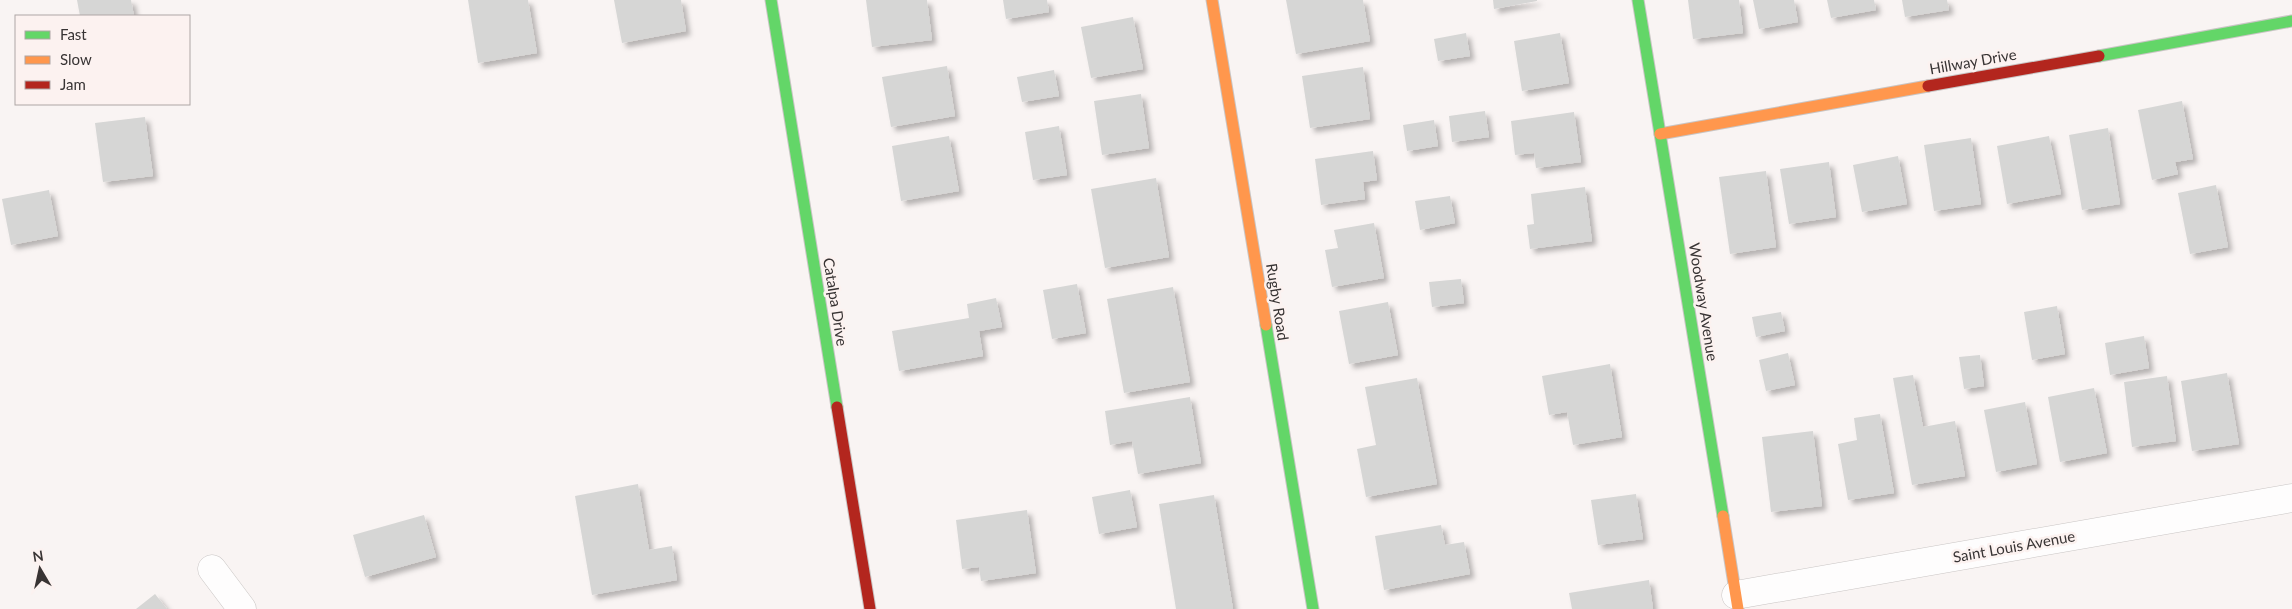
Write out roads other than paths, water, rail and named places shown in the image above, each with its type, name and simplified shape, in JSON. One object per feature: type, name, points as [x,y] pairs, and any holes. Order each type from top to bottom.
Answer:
[{"type":"street","name":"Catalpa Drive","points":[[771,0],[870,609]]},
{"type":"street","name":"Rugby Road","points":[[1212,0],[1313,609]]},
{"type":"street","name":"Woodway Avenue","points":[[1638,0],[1737,602]]},
{"type":"street","name":"Hillway Drive","points":[[1660,134],[2292,20]]},
{"type":"street","name":"Saint Louis Avenue","points":[[1737,602],[2292,498]]},
{"type":"street","points":[[212,569],[242,609]]}]
